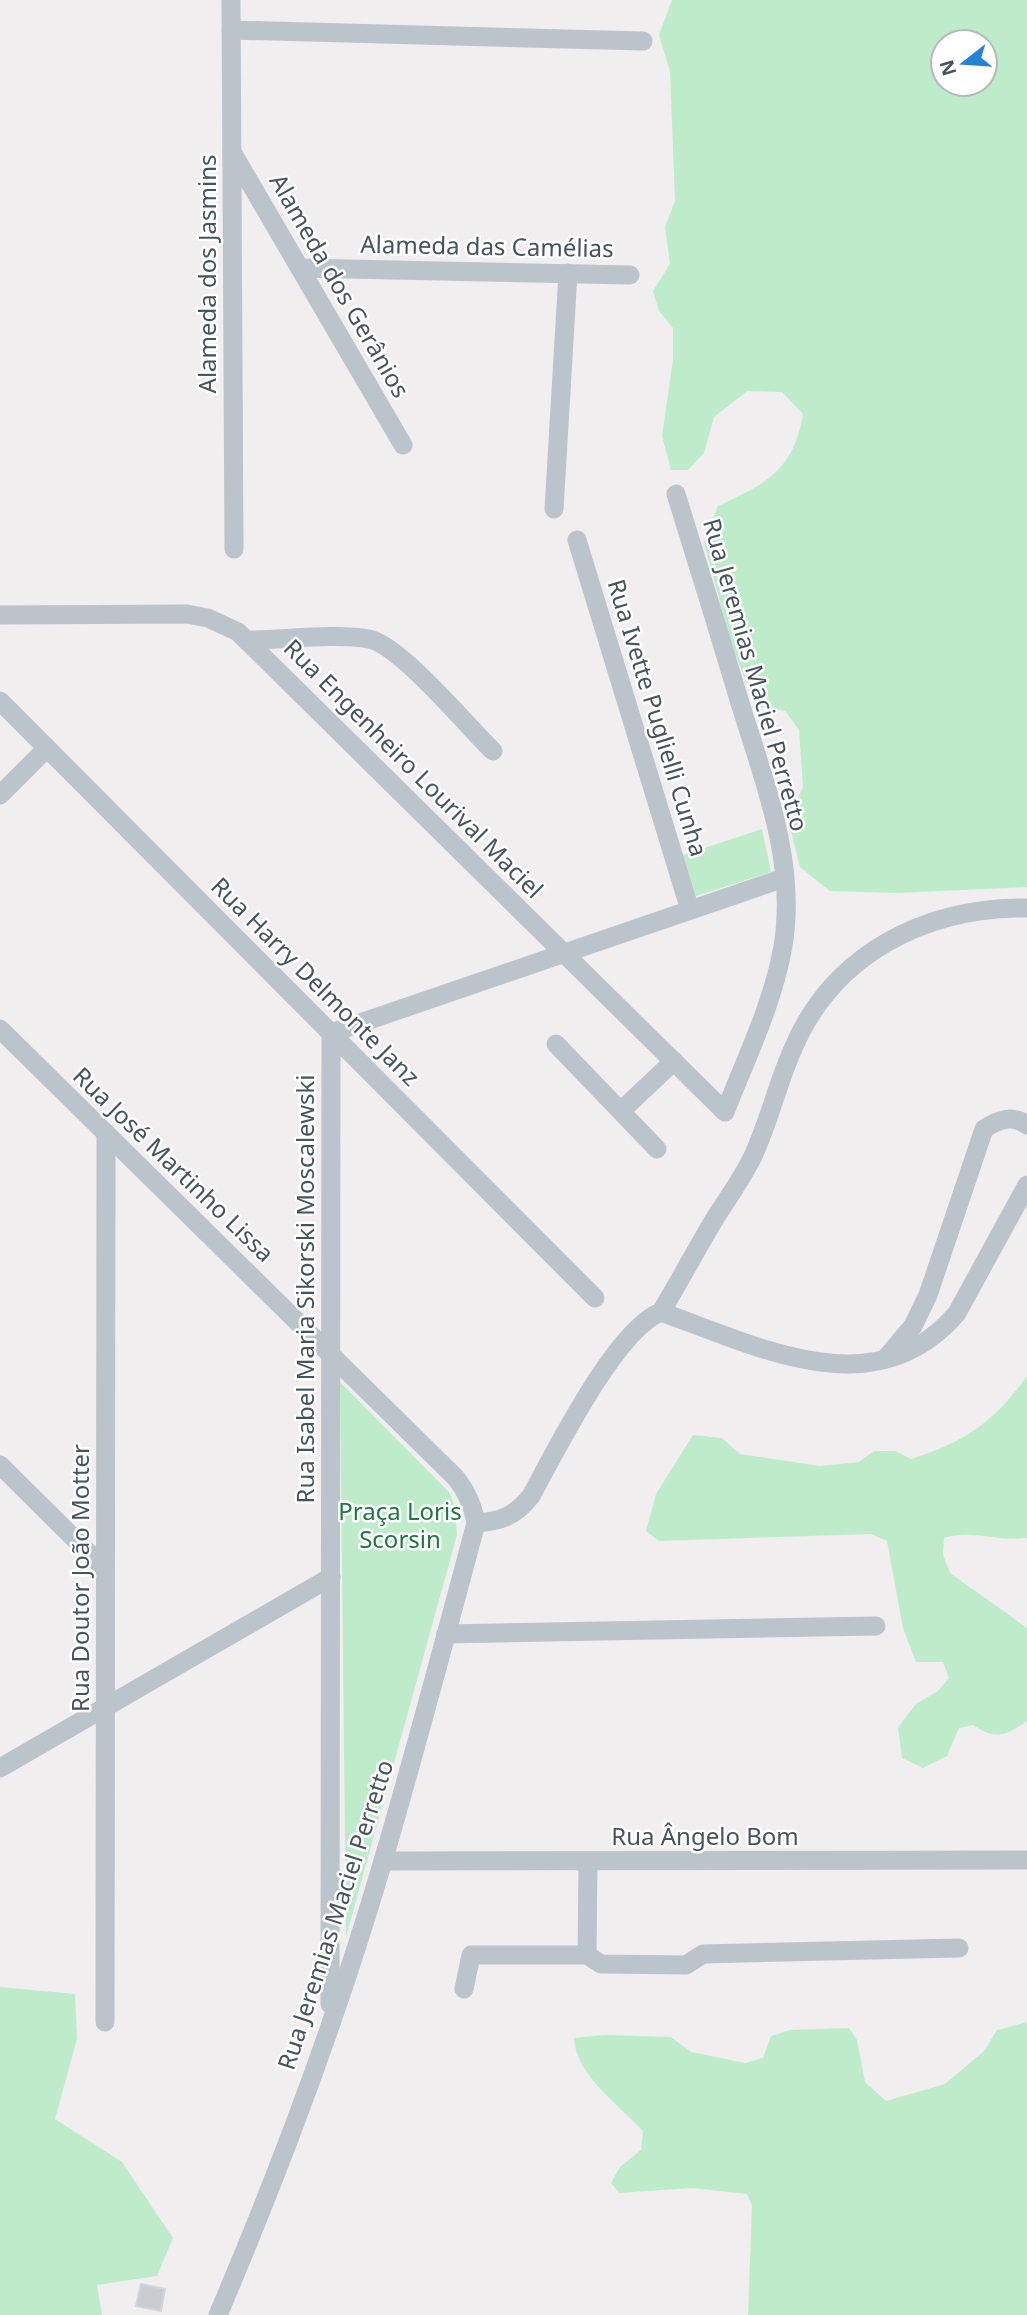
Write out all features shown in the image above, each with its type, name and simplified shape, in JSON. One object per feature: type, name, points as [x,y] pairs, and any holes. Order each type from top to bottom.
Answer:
[{"type":"street","name":"Alameda dos Jasmins","points":[[231,0],[234,549]]},
{"type":"street","points":[[231,30],[643,41]]},
{"type":"street","name":"Alameda dos Gerânios","points":[[232,151],[403,444]]},
{"type":"street","name":"Alameda das Camélias","points":[[300,268],[630,275]]},
{"type":"street","points":[[554,509],[568,273]]},
{"type":"street","name":"Rua Jeremias Maciel Perretto","points":[[676,494],[775,821],[784,878],[783,946],[775,979],[725,1112]]},
{"type":"street","name":"Rua Ivette Puglielli Cunha","points":[[577,540],[690,910]]},
{"type":"street","name":"Rua Engenheiro Lourival Maciel","points":[[0,615],[187,614],[224,624],[249,640],[725,1112]]},
{"type":"street","points":[[249,640],[357,638],[379,642],[397,655],[492,751]]},
{"type":"street","name":"Rua Harry Delmonte Janz","points":[[0,701],[595,1298]]},
{"type":"street","points":[[0,795],[47,748]]},
{"type":"street","points":[[331,1033],[784,878]]},
{"type":"street","points":[[475,1523],[507,1519],[520,1510],[531,1496],[598,1378],[641,1323],[661,1312],[749,1165],[792,1051],[810,1016],[834,982],[874,948],[919,925],[982,911],[1027,908]]},
{"type":"street","name":"Rua José Martinho Lissa","points":[[0,1029],[331,1352],[464,1488],[475,1523]]},
{"type":"street","name":"Rua Isabel Maria Sikorski Moscalewski","points":[[330,2023],[331,1033]]},
{"type":"street","points":[[556,1044],[657,1149]]},
{"type":"street","points":[[622,1110],[674,1061]]},
{"type":"street","points":[[886,1358],[913,1326],[928,1296],[984,1129],[1009,1118],[1027,1125]]},
{"type":"street","name":"Rua Doutor João Motter","points":[[105,2022],[106,1133]]},
{"type":"street","points":[[661,1312],[809,1362],[853,1365],[886,1358],[926,1342],[957,1313],[1027,1185]]},
{"type":"street","points":[[0,1465],[105,1569]]},
{"type":"street","name":"Rua Jeremias Maciel Perretto","points":[[218,2315],[330,2023],[383,1861],[475,1523]]},
{"type":"street","points":[[0,1768],[331,1577]]},
{"type":"street","points":[[446,1634],[876,1626]]},
{"type":"street","name":"Rua Ângelo Bom","points":[[383,1861],[1027,1860]]},
{"type":"street","points":[[587,1955],[588,1862]]},
{"type":"street","points":[[464,1989],[471,1955],[587,1955],[601,1964],[686,1965],[703,1954],[959,1948]]},
{"type":"green space","points":[[672,0],[1027,0],[1027,887],[896,893],[830,891],[800,867],[788,820],[803,787],[799,730],[785,711],[756,706],[732,646],[704,543],[718,506],[764,482],[785,462],[803,414],[782,392],[747,391],[714,417],[704,453],[688,470],[671,470],[662,436],[673,360],[673,328],[659,311],[653,291],[670,264],[665,227],[675,201],[670,71],[659,35]]},
{"type":"green space","points":[[762,829],[771,872],[696,896],[683,855]]},
{"type":"green space","points":[[1027,1376],[1027,1538],[965,1535],[944,1538],[943,1555],[950,1573],[1027,1628],[1027,1721],[1000,1734],[988,1733],[973,1725],[959,1728],[947,1756],[923,1768],[902,1758],[898,1727],[916,1704],[938,1691],[949,1678],[943,1662],[916,1662],[903,1628],[887,1541],[871,1534],[659,1541],[646,1531],[656,1494],[693,1435],[722,1438],[740,1454],[820,1466],[859,1462],[874,1451],[895,1451],[911,1459],[947,1445],[977,1428],[1003,1406]]},
{"type":"green space","name":"Praça Loris Scorsin","points":[[340,1382],[449,1492],[455,1506],[457,1535],[346,1937]]},
{"type":"green space","points":[[0,1987],[75,1994],[77,2039],[55,2119],[122,2162],[173,2238],[157,2276],[97,2285],[102,2315],[0,2315]]},
{"type":"green space","points":[[1027,2022],[1027,2315],[748,2315],[752,2206],[747,2194],[692,2188],[619,2193],[611,2183],[620,2167],[641,2150],[643,2131],[590,2077],[576,2051],[574,2038],[605,2035],[671,2037],[691,2052],[745,2063],[763,2058],[771,2036],[790,2030],[849,2028],[857,2040],[865,2082],[886,2101],[945,2084],[984,2051],[997,2030]]},
{"type":"building","points":[[141,2284],[165,2289],[161,2311],[136,2306]]}]
